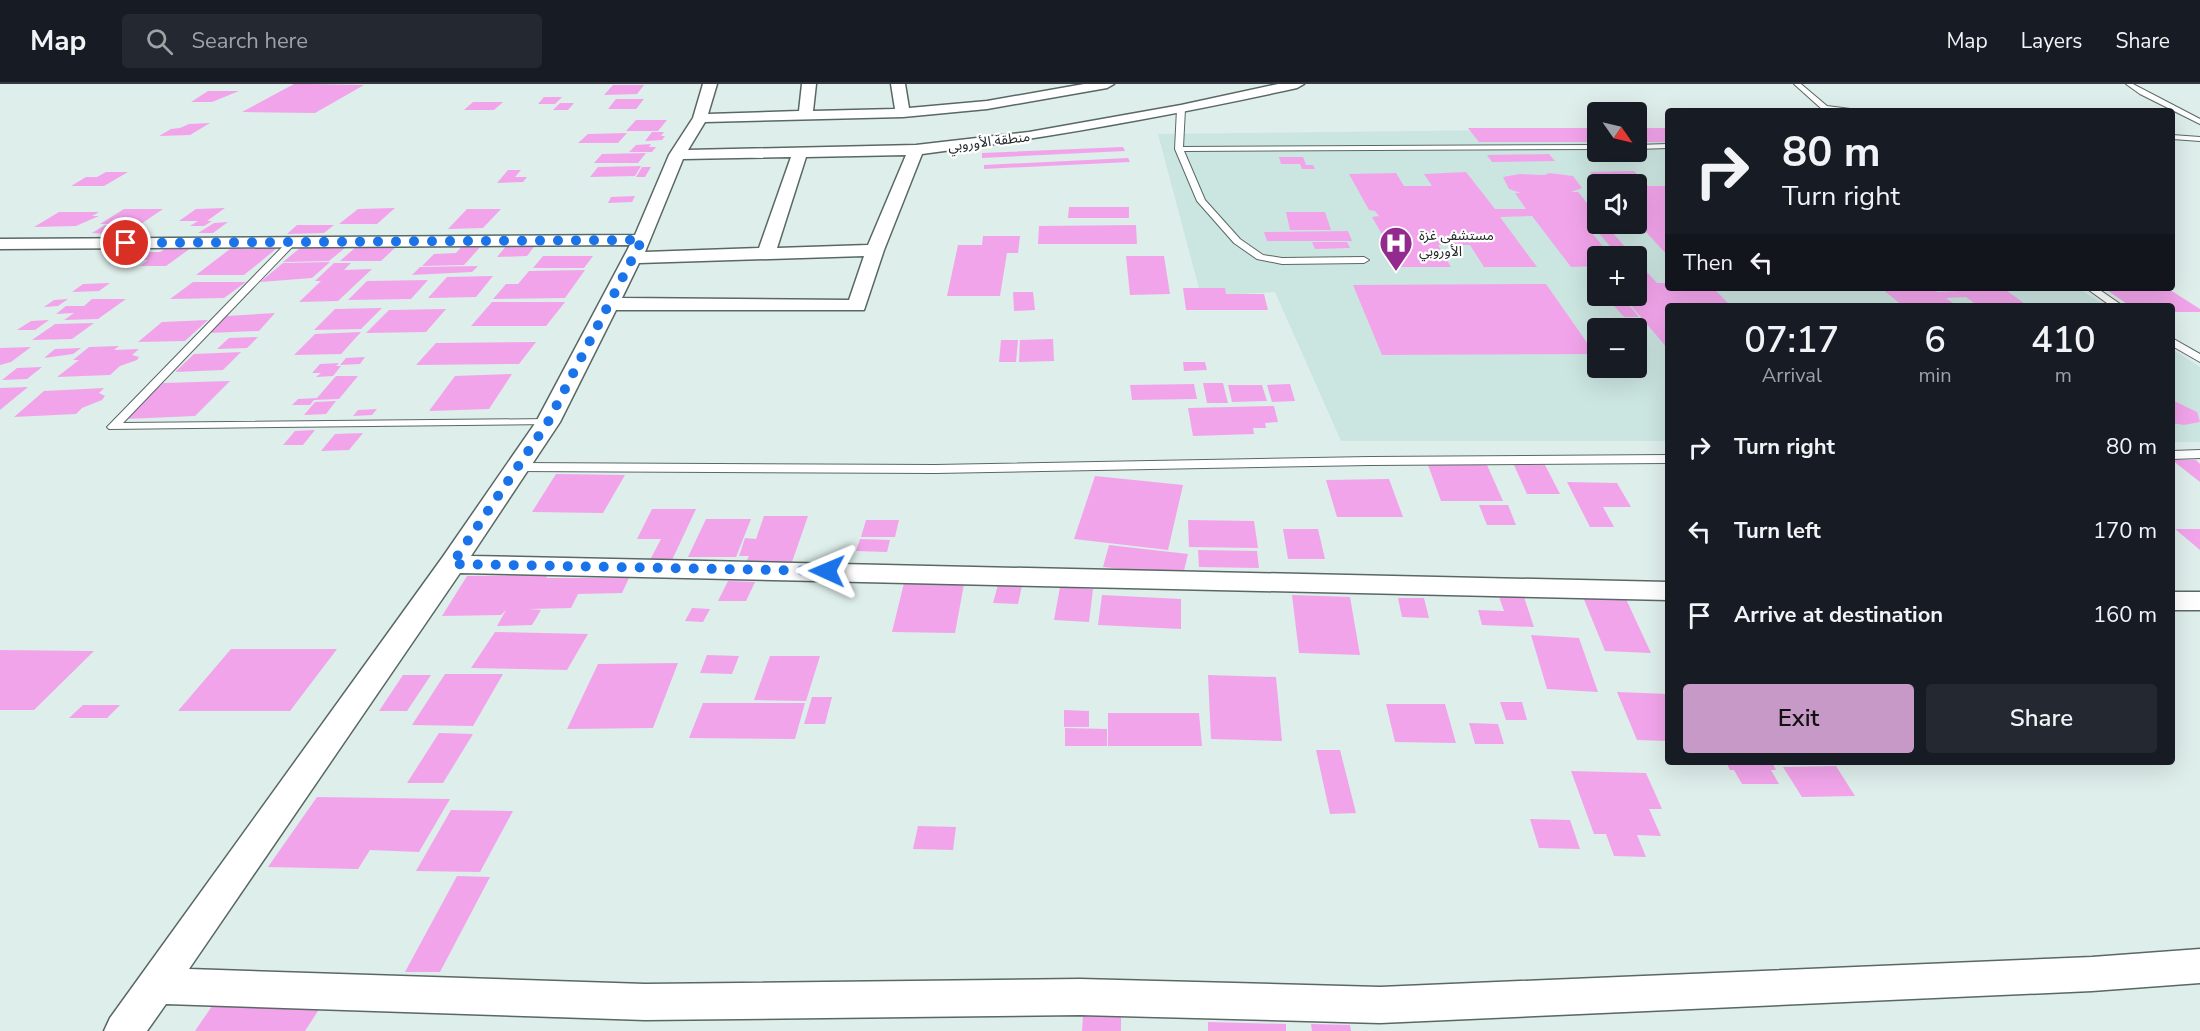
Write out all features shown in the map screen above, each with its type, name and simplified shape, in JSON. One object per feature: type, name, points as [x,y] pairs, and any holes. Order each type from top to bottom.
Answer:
[{"type":"street","points":[[124,1031],[452,564],[548,422],[637,249],[677,154],[700,118],[710,84]]},
{"type":"street","points":[[805,117],[809,84]]},
{"type":"street","points":[[898,84],[903,113]]},
{"type":"street","points":[[700,118],[903,113],[1107,84]]},
{"type":"street","points":[[1239,84],[1255,93]]},
{"type":"street","name":"منطقة الأوروبي","points":[[677,154],[915,150],[1029,136],[1181,109],[1297,84]]},
{"type":"street","points":[[985,100],[1029,136]]},
{"type":"street","points":[[610,304],[857,306],[875,250],[915,150]]},
{"type":"street","points":[[767,252],[800,152]]},
{"type":"street","points":[[0,244],[292,242],[767,252],[875,250]]},
{"type":"street","points":[[452,564],[1665,591]]},
{"type":"street","points":[[2175,601],[2200,601]]},
{"type":"street","points":[[155,986],[645,1002],[1080,997],[1380,1005],[2080,975],[2200,966]]},
{"type":"lane","points":[[1797,84],[1825,108]]},
{"type":"lane","points":[[2129,84],[2172,108]]},
{"type":"lane","points":[[1181,109],[1179,149],[1201,201],[1237,241],[1260,257],[1282,261],[1364,260]]},
{"type":"lane","points":[[2175,110],[2200,122]]},
{"type":"lane","points":[[2175,137],[2200,139]]},
{"type":"lane","points":[[1647,147],[1665,146]]},
{"type":"lane","points":[[1179,149],[1587,147]]},
{"type":"lane","points":[[292,242],[113,427],[548,422]]},
{"type":"lane","points":[[2096,291],[2114,303]]},
{"type":"lane","points":[[2175,343],[2200,359]]},
{"type":"lane","points":[[2175,455],[2200,454]]},
{"type":"lane","points":[[518,467],[935,470],[1370,461],[1665,459]]},
{"type":"shaded area","name":"مستشفى غزة الأوروبي","points":[[1647,128],[1665,128],[1665,291],[2083,291],[2101,303],[1665,303],[1665,441],[1341,441],[1275,292],[1201,296],[1158,134],[1587,129],[1587,162],[1647,162]]},
{"type":"shaded area","points":[[2175,351],[2200,367],[2200,442],[2175,442]]},
{"type":"building","points":[[294,84],[364,85],[315,113],[242,112]]},
{"type":"building","points":[[613,85],[644,85],[637,94],[604,95]]},
{"type":"building","points":[[208,91],[239,91],[212,102],[191,102]]},
{"type":"building","points":[[544,97],[562,97],[555,104],[538,104]]},
{"type":"building","points":[[616,99],[644,99],[636,109],[608,109]]},
{"type":"building","points":[[473,102],[503,102],[494,110],[464,110]]},
{"type":"building","points":[[560,103],[574,103],[568,110],[553,110]]},
{"type":"building","points":[[636,120],[667,120],[658,131],[626,131]]},
{"type":"building","points":[[210,123],[190,135],[159,136],[171,129],[189,124]]},
{"type":"building","points":[[1468,128],[1587,128],[1587,142],[1479,142]]},
{"type":"building","points":[[1647,128],[1665,128],[1665,142],[1647,142]]},
{"type":"building","points":[[652,132],[664,132],[661,136],[665,136],[662,140],[645,141]]},
{"type":"building","points":[[627,133],[618,143],[578,143],[588,134]]},
{"type":"building","points":[[651,144],[649,147],[656,147],[652,152],[629,152],[636,145]]},
{"type":"building","points":[[1123,147],[1125,151],[982,158],[982,153]]},
{"type":"building","points":[[646,153],[638,163],[594,163],[602,154]]},
{"type":"building","points":[[1549,154],[1555,161],[1492,162],[1487,155]]},
{"type":"building","points":[[1279,157],[1303,157],[1306,165],[1313,165],[1315,169],[1302,169],[1300,164],[1281,164]]},
{"type":"building","points":[[1128,158],[1130,162],[984,169],[984,165]]},
{"type":"building","points":[[641,166],[635,176],[590,177],[598,167]]},
{"type":"building","points":[[642,167],[651,167],[645,177],[636,177]]},
{"type":"building","points":[[508,170],[521,170],[515,177],[527,177],[523,182],[497,183]]},
{"type":"building","points":[[1634,171],[1637,174],[1592,174],[1590,172]]},
{"type":"building","points":[[106,172],[128,172],[104,186],[71,186],[86,177],[97,177]]},
{"type":"building","points":[[1466,172],[1495,209],[1526,209],[1515,193],[1521,193],[1509,189],[1503,177],[1549,173],[1573,176],[1582,188],[1571,192],[1578,192],[1587,203],[1587,234],[1593,234],[1603,246],[1587,246],[1587,266],[1571,267],[1532,216],[1500,217],[1537,267],[1484,267],[1470,245],[1438,245],[1451,267],[1401,267],[1372,217],[1379,216],[1375,211],[1369,210],[1349,174],[1396,173],[1404,186],[1432,186],[1424,174]]},
{"type":"building","points":[[1647,185],[1665,186],[1665,253],[1647,233]]},
{"type":"building","points":[[635,196],[632,202],[608,203],[611,197]]},
{"type":"building","points":[[1069,207],[1129,207],[1129,218],[1068,218]]},
{"type":"building","points":[[225,208],[207,221],[212,221],[204,226],[190,226],[198,221],[179,221],[196,209]]},
{"type":"building","points":[[395,208],[377,224],[339,224],[358,209]]},
{"type":"building","points":[[124,209],[163,209],[141,224],[100,224]]},
{"type":"building","points":[[467,209],[501,209],[483,228],[448,229]]},
{"type":"building","points":[[59,212],[99,212],[92,216],[99,216],[76,226],[34,227]]},
{"type":"building","points":[[1286,212],[1325,212],[1331,230],[1290,230]]},
{"type":"building","points":[[228,222],[213,233],[198,233],[214,223]]},
{"type":"building","points":[[105,225],[139,225],[123,235],[92,233]]},
{"type":"building","points":[[297,225],[334,225],[324,233],[287,234]]},
{"type":"building","points":[[1136,225],[1137,244],[1038,244],[1039,226]]},
{"type":"building","points":[[1348,231],[1352,241],[1267,241],[1264,232]]},
{"type":"building","points":[[1600,234],[1614,234],[1624,246],[1610,246]]},
{"type":"building","points":[[983,236],[1020,236],[1018,253],[1007,253],[1000,296],[947,296],[958,245],[982,245]]},
{"type":"building","points":[[1312,242],[1347,242],[1350,248],[1315,249]]},
{"type":"building","points":[[537,243],[527,256],[497,257],[508,244]]},
{"type":"building","points":[[464,244],[483,244],[464,265],[422,266],[434,254],[456,253]]},
{"type":"building","points":[[357,246],[397,246],[381,261],[340,261]]},
{"type":"building","points":[[166,248],[191,248],[166,266],[140,266],[148,260],[133,260],[146,252],[160,252]]},
{"type":"building","points":[[300,248],[345,248],[329,261],[283,262]]},
{"type":"building","points":[[230,249],[276,249],[244,275],[196,275]]},
{"type":"building","points":[[543,256],[593,256],[584,268],[533,268]]},
{"type":"building","points":[[1126,256],[1164,256],[1170,294],[1130,295]]},
{"type":"building","points":[[330,262],[312,278],[260,282],[283,263]]},
{"type":"building","points":[[334,263],[351,263],[344,270],[372,269],[338,301],[299,302],[321,281],[315,281]]},
{"type":"building","points":[[478,266],[472,272],[412,275],[420,267]]},
{"type":"building","points":[[585,270],[565,298],[493,299],[506,284],[518,284],[529,271]]},
{"type":"building","points":[[1647,272],[1657,283],[1665,283],[1665,291],[1716,291],[1728,303],[1665,303],[1665,345],[1647,324],[1647,318],[1642,318],[1631,306],[1647,306]]},
{"type":"building","points":[[493,276],[476,297],[428,298],[447,277]]},
{"type":"building","points":[[428,280],[411,299],[348,300],[367,281]]},
{"type":"building","points":[[193,282],[246,282],[224,298],[170,299]]},
{"type":"building","points":[[110,283],[99,291],[72,292],[83,284]]},
{"type":"building","points":[[1546,284],[1587,343],[1587,354],[1382,355],[1353,285]]},
{"type":"building","points":[[1183,288],[1225,288],[1226,294],[1264,294],[1268,310],[1186,310]]},
{"type":"building","points":[[1885,291],[2007,291],[2024,303],[1974,303],[1966,297],[1946,298],[1953,303],[1899,303]]},
{"type":"building","points":[[2108,291],[2172,291],[2200,309],[2200,312],[2175,312],[2175,303],[2126,303]]},
{"type":"building","points":[[1013,292],[1033,292],[1035,310],[1014,311]]},
{"type":"building","points":[[68,299],[58,306],[44,307],[54,300]]},
{"type":"building","points":[[92,299],[126,299],[98,319],[64,320],[74,313],[56,314],[66,306],[84,306]]},
{"type":"building","points":[[492,302],[565,302],[546,326],[471,326]]},
{"type":"building","points":[[1614,306],[1630,306],[1639,317],[1624,317]]},
{"type":"building","points":[[382,308],[361,329],[314,330],[335,309]]},
{"type":"building","points":[[446,309],[426,332],[366,333],[389,310]]},
{"type":"building","points":[[275,313],[259,331],[208,333],[227,316]]},
{"type":"building","points":[[49,320],[35,330],[17,330],[31,321]]},
{"type":"building","points":[[208,320],[185,341],[138,342],[162,322]]},
{"type":"building","points":[[94,323],[72,339],[32,340],[55,324]]},
{"type":"building","points":[[361,332],[341,354],[294,355],[315,334]]},
{"type":"building","points":[[258,337],[247,348],[217,349],[229,338]]},
{"type":"building","points":[[1053,339],[1054,361],[1019,362],[1020,340]]},
{"type":"building","points":[[1001,340],[1018,340],[1016,362],[999,362]]},
{"type":"building","points":[[536,342],[519,364],[416,365],[436,343]]},
{"type":"building","points":[[119,346],[114,350],[139,349],[132,355],[139,357],[137,360],[120,366],[110,375],[57,377],[79,360],[73,360],[89,347]]},
{"type":"building","points":[[31,347],[11,362],[0,365],[0,348]]},
{"type":"building","points":[[81,348],[73,354],[44,358],[55,349]]},
{"type":"building","points":[[241,352],[223,370],[175,372],[194,354]]},
{"type":"building","points":[[365,357],[360,364],[340,365],[346,358]]},
{"type":"building","points":[[1183,362],[1205,362],[1207,370],[1184,371]]},
{"type":"building","points":[[339,363],[336,366],[341,366],[333,376],[316,377],[321,373],[312,373],[320,364]]},
{"type":"building","points":[[42,367],[27,379],[2,380],[17,368]]},
{"type":"building","points":[[512,374],[489,409],[429,411],[455,376]]},
{"type":"building","points":[[336,376],[358,376],[339,399],[314,400],[310,405],[292,405],[298,399],[317,398]]},
{"type":"building","points":[[230,381],[195,416],[125,419],[163,383]]},
{"type":"building","points":[[1203,383],[1223,383],[1228,403],[1207,403]]},
{"type":"building","points":[[1194,384],[1197,399],[1132,400],[1130,385]]},
{"type":"building","points":[[1290,384],[1295,401],[1272,402],[1267,385]]},
{"type":"building","points":[[1228,385],[1262,385],[1267,401],[1232,402]]},
{"type":"building","points":[[28,387],[0,410],[0,388]]},
{"type":"building","points":[[104,388],[99,393],[105,396],[102,400],[82,408],[76,414],[14,417],[44,391]]},
{"type":"building","points":[[336,401],[326,414],[304,415],[315,402]]},
{"type":"building","points":[[2175,401],[2197,412],[2200,422],[2184,425],[2175,424]]},
{"type":"building","points":[[1274,406],[1278,422],[1265,423],[1266,428],[1253,428],[1254,434],[1193,436],[1188,408]]},
{"type":"building","points":[[377,409],[372,415],[353,416],[358,410]]},
{"type":"building","points":[[315,430],[303,445],[283,445],[295,431]]},
{"type":"building","points":[[363,433],[349,450],[321,451],[335,434]]},
{"type":"building","points":[[2175,460],[2196,460],[2200,464],[2200,482]]},
{"type":"building","points":[[1428,465],[1487,465],[1503,501],[1441,501]]},
{"type":"building","points":[[1514,465],[1545,465],[1560,494],[1527,494]]},
{"type":"building","points":[[556,474],[625,475],[603,513],[532,512]]},
{"type":"building","points":[[1095,476],[1183,485],[1168,550],[1074,539]]},
{"type":"building","points":[[1389,479],[1403,517],[1337,517],[1326,480]]},
{"type":"building","points":[[1567,482],[1617,483],[1631,507],[1603,507],[1614,527],[1590,527]]},
{"type":"building","points":[[1479,505],[1508,505],[1516,525],[1487,525]]},
{"type":"building","points":[[652,509],[696,509],[672,560],[650,560],[661,539],[637,539]]},
{"type":"building","points":[[764,516],[808,516],[792,562],[746,562],[749,556],[739,556],[745,538],[756,539]]},
{"type":"building","points":[[706,519],[751,519],[736,557],[688,557]]},
{"type":"building","points":[[866,520],[899,520],[895,537],[861,537]]},
{"type":"building","points":[[1188,520],[1254,521],[1258,548],[1189,547]]},
{"type":"building","points":[[1283,529],[1318,529],[1325,559],[1288,559]]},
{"type":"building","points":[[2175,529],[2200,529],[2200,550]]},
{"type":"building","points":[[860,539],[890,540],[887,552],[856,551]]},
{"type":"building","points":[[1109,545],[1188,554],[1183,575],[1103,567]]},
{"type":"building","points":[[1198,550],[1257,551],[1259,568],[1199,567]]},
{"type":"building","points":[[548,575],[546,578],[629,578],[622,593],[578,594],[571,608],[529,609],[541,610],[532,625],[497,626],[506,610],[501,615],[442,616],[467,576]]},
{"type":"building","points":[[728,581],[755,582],[746,601],[718,601]]},
{"type":"building","points":[[999,581],[1023,581],[1018,604],[993,603]]},
{"type":"building","points":[[904,583],[964,584],[955,633],[892,632]]},
{"type":"building","points":[[1060,587],[1093,589],[1089,622],[1054,620]]},
{"type":"building","points":[[1102,595],[1181,599],[1181,629],[1098,625]]},
{"type":"building","points":[[1292,595],[1350,597],[1360,655],[1299,653]]},
{"type":"building","points":[[1499,597],[1524,597],[1534,627],[1482,625],[1478,610],[1504,611]]},
{"type":"building","points":[[1583,597],[1626,599],[1651,653],[1605,651]]},
{"type":"building","points":[[1398,598],[1424,598],[1429,618],[1402,617]]},
{"type":"building","points":[[692,608],[710,609],[703,622],[685,621]]},
{"type":"building","points":[[495,632],[588,634],[567,670],[471,668]]},
{"type":"building","points":[[1531,635],[1579,638],[1598,692],[1547,689]]},
{"type":"building","points":[[231,649],[337,649],[290,711],[178,711]]},
{"type":"building","points":[[0,650],[94,651],[34,710],[0,710]]},
{"type":"building","points":[[707,655],[739,656],[732,674],[700,673]]},
{"type":"building","points":[[770,656],[820,656],[806,701],[754,700]]},
{"type":"building","points":[[678,663],[653,728],[567,729],[598,664]]},
{"type":"building","points":[[445,674],[503,674],[473,726],[412,725]]},
{"type":"building","points":[[403,675],[431,675],[407,711],[379,711]]},
{"type":"building","points":[[1208,675],[1276,677],[1282,741],[1211,739]]},
{"type":"building","points":[[1617,692],[1665,694],[1665,741],[1637,740]]},
{"type":"building","points":[[812,697],[832,697],[825,724],[804,724]]},
{"type":"building","points":[[1500,702],[1522,702],[1527,720],[1506,720]]},
{"type":"building","points":[[703,703],[805,703],[795,739],[689,738]]},
{"type":"building","points":[[1386,704],[1445,704],[1456,743],[1395,742]]},
{"type":"building","points":[[83,705],[120,705],[107,718],[69,718]]},
{"type":"building","points":[[1064,710],[1089,711],[1089,727],[1064,727]]},
{"type":"building","points":[[1108,713],[1199,713],[1202,746],[1108,746]]},
{"type":"building","points":[[1469,723],[1498,724],[1504,744],[1475,744]]},
{"type":"building","points":[[1065,728],[1107,729],[1107,746],[1065,746]]},
{"type":"building","points":[[439,733],[473,734],[443,783],[407,783]]},
{"type":"building","points":[[1316,750],[1340,750],[1356,813],[1330,814]]},
{"type":"building","points":[[1728,765],[1774,765],[1776,770],[1771,770],[1779,784],[1742,784],[1734,770],[1730,770]]},
{"type":"building","points":[[1836,766],[1855,796],[1802,797],[1783,767]]},
{"type":"building","points":[[1571,771],[1646,773],[1662,809],[1649,809],[1661,836],[1637,835],[1646,857],[1614,856],[1606,834],[1594,834]]},
{"type":"building","points":[[317,797],[450,799],[419,852],[370,850],[358,869],[268,867]]},
{"type":"building","points":[[451,810],[513,811],[480,872],[416,871]]},
{"type":"building","points":[[1530,819],[1570,820],[1580,849],[1539,848]]},
{"type":"building","points":[[918,826],[956,827],[953,850],[913,849]]},
{"type":"building","points":[[457,876],[490,877],[440,972],[405,972]]},
{"type":"building","points":[[221,993],[327,997],[305,1031],[195,1031]]},
{"type":"building","points":[[1083,1016],[1121,1017],[1121,1031],[1082,1031]]},
{"type":"building","points":[[1208,1022],[1286,1024],[1286,1031],[1208,1031]]},
{"type":"building","points":[[1311,1024],[1350,1025],[1351,1031],[1312,1031]]},
{"type":"place","name":"مستشفى غزة الأوروبي","points":[[1396,272]]},
{"type":"route","points":[[126,243],[642,240],[548,422],[452,564],[827,571]]}]
